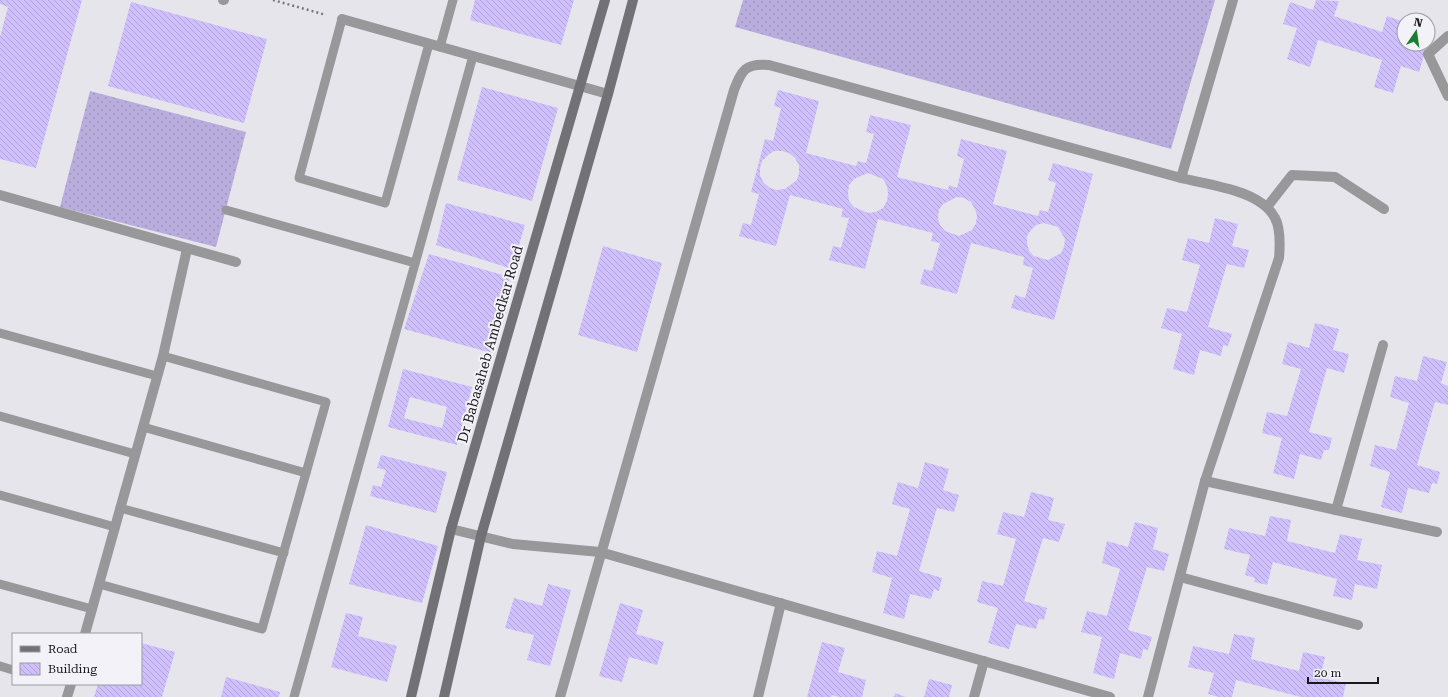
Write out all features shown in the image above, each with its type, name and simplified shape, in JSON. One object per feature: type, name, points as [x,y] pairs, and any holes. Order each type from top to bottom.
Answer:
[{"type":"main road","name":"Dr Babasaheb Ambedkar Road","points":[[411,697],[451,528],[605,0]]},
{"type":"main road","points":[[444,697],[481,536],[608,94],[633,0]]},
{"type":"street","points":[[1181,178],[1233,0]]},
{"type":"street","points":[[342,19],[608,94]]},
{"type":"street","points":[[1448,36],[1428,54],[1448,96]]},
{"type":"street","points":[[560,697],[600,552],[734,90],[740,73],[747,67],[758,64],[769,65],[1181,178],[1232,190],[1252,197],[1268,207],[1276,219],[1280,244],[1279,258],[1205,482],[1148,697]]},
{"type":"street","points":[[1268,207],[1292,175],[1335,177],[1384,209]]},
{"type":"street","points":[[0,195],[236,262]]},
{"type":"street","points":[[85,633],[163,356],[187,248]]},
{"type":"street","points":[[1336,510],[1383,345]]},
{"type":"street","points":[[1205,482],[1437,532]]},
{"type":"street","points":[[451,528],[513,544],[600,552],[1110,697]]},
{"type":"street","points":[[1180,577],[1358,625]]},
{"type":"street","points":[[758,697],[781,603]]},
{"type":"street","points":[[974,697],[984,662]]},
{"type":"street","points":[[67,697],[69,685]]},
{"type":"lane","points":[[440,46],[453,0]]},
{"type":"lane","points":[[342,19],[299,178],[378,201],[385,203],[429,44]]},
{"type":"lane","points":[[294,697],[473,56]]},
{"type":"lane","points":[[226,210],[415,263]]},
{"type":"lane","points":[[0,332],[157,376]]},
{"type":"lane","points":[[99,584],[262,630],[284,553],[326,402],[163,356]]},
{"type":"lane","points":[[0,416],[135,454]]},
{"type":"lane","points":[[143,427],[306,473]]},
{"type":"lane","points":[[0,495],[115,528]]},
{"type":"lane","points":[[120,508],[284,553]]},
{"type":"lane","points":[[0,584],[92,609]]},
{"type":"lane","points":[[0,666],[12,670]]},
{"type":"path","points":[[273,0],[342,19]]},
{"type":"shaded area","points":[[743,0],[1215,0],[1171,149],[735,27]]},
{"type":"shaded area","points":[[90,91],[246,132],[216,247],[60,207]]},
{"type":"building","points":[[0,0],[82,0],[36,168],[0,159],[0,37],[8,7],[0,4]]},
{"type":"building","points":[[475,0],[574,0],[561,45],[470,20]]},
{"type":"building","points":[[1316,0],[1339,1],[1334,16],[1382,32],[1387,16],[1396,19],[1396,52],[1425,52],[1419,72],[1401,66],[1393,93],[1374,87],[1382,60],[1318,40],[1310,67],[1287,59],[1297,28],[1283,24],[1290,2],[1313,10]]},
{"type":"building","points":[[131,2],[267,39],[244,123],[108,86]]},
{"type":"building","points":[[482,87],[558,108],[532,201],[457,180]]},
{"type":"building","points":[[778,90],[819,101],[806,153],[856,166],[858,161],[866,163],[874,134],[866,132],[870,115],[911,125],[897,177],[948,190],[949,185],[957,188],[964,159],[957,156],[961,139],[1007,151],[993,204],[1038,216],[1040,210],[1048,212],[1056,183],[1048,180],[1053,163],[1093,174],[1054,320],[1011,308],[1015,295],[1025,298],[1033,268],[1023,265],[1024,257],[971,243],[957,294],[920,284],[924,269],[932,271],[940,243],[931,241],[933,233],[878,219],[865,269],[829,260],[833,246],[841,248],[849,218],[841,217],[843,209],[790,195],[776,246],[739,236],[743,223],[751,225],[759,194],[751,192],[765,139],[773,141],[781,108],[774,106]],"holes":[[[774,151],[782,151],[789,153],[795,158],[799,165],[797,180],[785,189],[777,190],[770,188],[764,183],[760,176],[760,168],[762,161]],[[868,173],[883,179],[887,186],[888,193],[887,201],[883,208],[876,212],[868,213],[854,207],[849,201],[848,193],[849,185],[854,179]],[[957,197],[964,198],[971,202],[977,216],[976,223],[972,230],[959,236],[945,231],[940,225],[938,218],[939,210],[943,204]],[[1044,223],[1058,227],[1065,239],[1064,247],[1061,253],[1048,260],[1034,256],[1029,251],[1027,236],[1036,225]]]},
{"type":"building","points":[[446,203],[525,225],[512,269],[436,245]]},
{"type":"building","points":[[1215,218],[1238,224],[1232,246],[1249,250],[1244,268],[1227,264],[1208,327],[1232,334],[1228,346],[1223,345],[1221,356],[1200,350],[1194,375],[1173,369],[1182,334],[1161,328],[1167,308],[1187,312],[1200,265],[1182,260],[1188,238],[1209,243]]},
{"type":"building","points":[[603,246],[662,263],[637,352],[578,335]]},
{"type":"building","points":[[429,254],[510,277],[492,353],[404,329]]},
{"type":"building","points":[[1315,323],[1339,329],[1333,350],[1349,354],[1344,373],[1327,368],[1309,432],[1332,438],[1329,450],[1324,450],[1321,460],[1300,454],[1294,479],[1273,473],[1282,438],[1262,433],[1267,412],[1287,416],[1301,369],[1282,364],[1288,342],[1309,348]]},
{"type":"building","points":[[1423,356],[1447,362],[1441,383],[1448,386],[1448,405],[1435,402],[1417,465],[1440,472],[1437,484],[1432,483],[1429,493],[1408,488],[1402,513],[1381,507],[1390,472],[1370,466],[1375,445],[1396,450],[1409,403],[1390,397],[1395,376],[1417,381]]},
{"type":"building","points":[[403,369],[472,387],[457,445],[388,427]],"holes":[[[410,397],[447,407],[442,428],[404,418]]]},
{"type":"building","points":[[381,455],[447,472],[436,513],[370,496],[373,485],[381,487],[386,470],[377,468]]},
{"type":"building","points":[[925,462],[949,469],[943,490],[959,495],[954,512],[937,508],[919,571],[942,578],[939,591],[934,589],[931,599],[910,594],[904,619],[883,613],[892,578],[872,572],[877,551],[897,556],[910,509],[892,504],[898,482],[918,488]]},
{"type":"building","points":[[1031,492],[1054,498],[1048,520],[1065,524],[1059,542],[1043,538],[1024,601],[1047,608],[1044,620],[1039,619],[1036,629],[1016,624],[1009,649],[988,643],[998,608],[977,602],[982,581],[1003,586],[1016,539],[997,534],[1003,512],[1024,517]]},
{"type":"building","points":[[1270,516],[1291,520],[1287,541],[1335,553],[1340,534],[1362,539],[1357,560],[1382,565],[1377,589],[1355,584],[1352,600],[1333,596],[1337,579],[1273,562],[1267,585],[1254,582],[1255,578],[1245,575],[1250,555],[1224,549],[1229,528],[1265,536]]},
{"type":"building","points":[[1135,522],[1158,528],[1153,549],[1169,554],[1164,571],[1147,567],[1128,630],[1152,637],[1148,650],[1143,649],[1141,659],[1120,653],[1114,679],[1093,673],[1102,637],[1081,632],[1087,611],[1107,616],[1120,569],[1102,563],[1107,541],[1128,547]]},
{"type":"building","points":[[366,525],[438,546],[422,603],[349,584]]},
{"type":"building","points":[[548,584],[571,590],[550,666],[527,660],[534,635],[505,628],[514,598],[542,606]]},
{"type":"building","points":[[620,603],[643,610],[636,634],[664,642],[657,665],[629,657],[622,682],[599,676]]},
{"type":"building","points":[[346,613],[363,617],[358,636],[397,646],[387,682],[331,667]]},
{"type":"building","points":[[1234,634],[1255,638],[1251,659],[1299,671],[1303,652],[1325,657],[1320,678],[1346,683],[1343,697],[1301,697],[1236,680],[1232,697],[1219,697],[1208,694],[1214,673],[1188,667],[1193,646],[1229,654]]},
{"type":"building","points":[[822,642],[845,648],[838,672],[866,680],[862,697],[839,697],[832,695],[831,697],[807,697]]},
{"type":"building","points":[[142,643],[175,652],[162,697],[94,697],[98,685],[142,685]]},
{"type":"building","points":[[226,677],[280,692],[279,697],[221,697]]},
{"type":"building","points":[[929,679],[952,685],[949,697],[924,697]]},
{"type":"building","points":[[895,693],[906,697],[894,697]]}]
